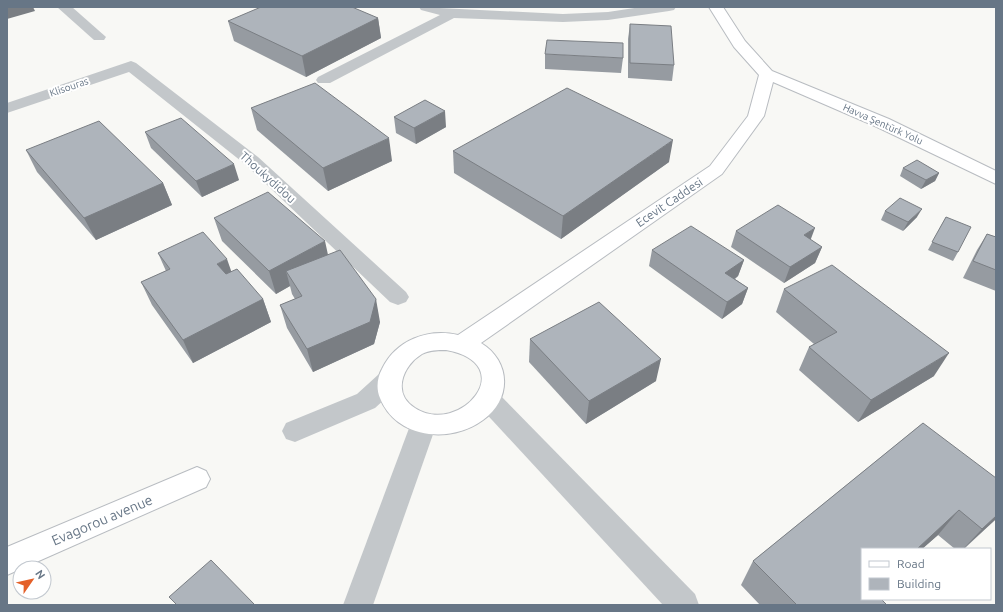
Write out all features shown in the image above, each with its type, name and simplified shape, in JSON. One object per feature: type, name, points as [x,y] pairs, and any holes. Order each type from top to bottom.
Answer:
[{"type":"street","points":[[64,7],[99,37]]},
{"type":"street","points":[[426,7],[452,14],[563,18],[608,16],[669,7]]},
{"type":"street","points":[[716,7],[739,44],[767,74]]},
{"type":"street","points":[[324,80],[452,14]]},
{"type":"street","name":"Klisouras","points":[[7,108],[131,66]]},
{"type":"street","name":"Thoukydidou","points":[[131,66],[252,161],[398,297]]},
{"type":"street","name":"Havva Şentürk Yolu","points":[[767,74],[883,123],[996,178]]},
{"type":"street","name":"Ecevit Caddesi","points":[[462,344],[716,170],[756,116],[767,74]]},
{"type":"street","points":[[446,341],[462,344],[476,350],[487,360],[493,372],[494,386],[489,400],[478,412],[462,421],[443,425],[424,423],[409,417],[397,407],[390,395],[388,381],[392,368],[402,357],[414,348],[430,343],[446,341]]},
{"type":"street","points":[[295,431],[366,401],[388,381]]},
{"type":"street","points":[[489,400],[684,605]]},
{"type":"street","points":[[358,605],[424,423]]},
{"type":"street","name":"Evagorou avenue","points":[[7,561],[197,479]]},
{"type":"building","points":[[261,7],[352,7],[378,18],[302,56],[228,21]]},
{"type":"building","points":[[630,24],[671,26],[674,65],[630,63]]},
{"type":"building","points":[[547,40],[623,43],[623,58],[545,54]]},
{"type":"building","points":[[315,83],[389,138],[323,168],[251,108]]},
{"type":"building","points":[[567,88],[673,140],[563,216],[453,151]]},
{"type":"building","points":[[425,100],[445,111],[414,128],[394,117]]},
{"type":"building","points":[[181,118],[234,164],[196,181],[145,132]]},
{"type":"building","points":[[99,121],[163,183],[84,218],[26,150]]},
{"type":"building","points":[[917,160],[939,173],[926,180],[903,168]]},
{"type":"building","points":[[268,192],[325,241],[269,271],[214,218]]},
{"type":"building","points":[[900,198],[922,209],[908,222],[885,211]]},
{"type":"building","points":[[778,205],[815,228],[804,235],[822,247],[790,267],[736,231]]},
{"type":"building","points":[[946,217],[971,227],[958,252],[932,242]]},
{"type":"building","points":[[691,226],[744,260],[725,273],[748,288],[727,302],[652,250]]},
{"type":"building","points":[[203,232],[227,259],[217,264],[226,274],[237,269],[263,299],[183,340],[141,282],[170,269],[158,253]]},
{"type":"building","points":[[987,234],[996,237],[996,270],[973,261]]},
{"type":"building","points":[[340,250],[376,299],[370,322],[307,349],[280,305],[302,296],[286,271]]},
{"type":"building","points":[[832,265],[949,353],[871,400],[809,347],[837,332],[784,289]]},
{"type":"building","points":[[599,302],[661,359],[589,401],[530,339]]},
{"type":"building","points":[[923,423],[996,478],[996,516],[982,529],[959,510],[918,548],[861,548],[861,600],[882,600],[887,605],[797,605],[753,561]]},
{"type":"building","points":[[211,560],[255,605],[177,605],[169,597]]}]
